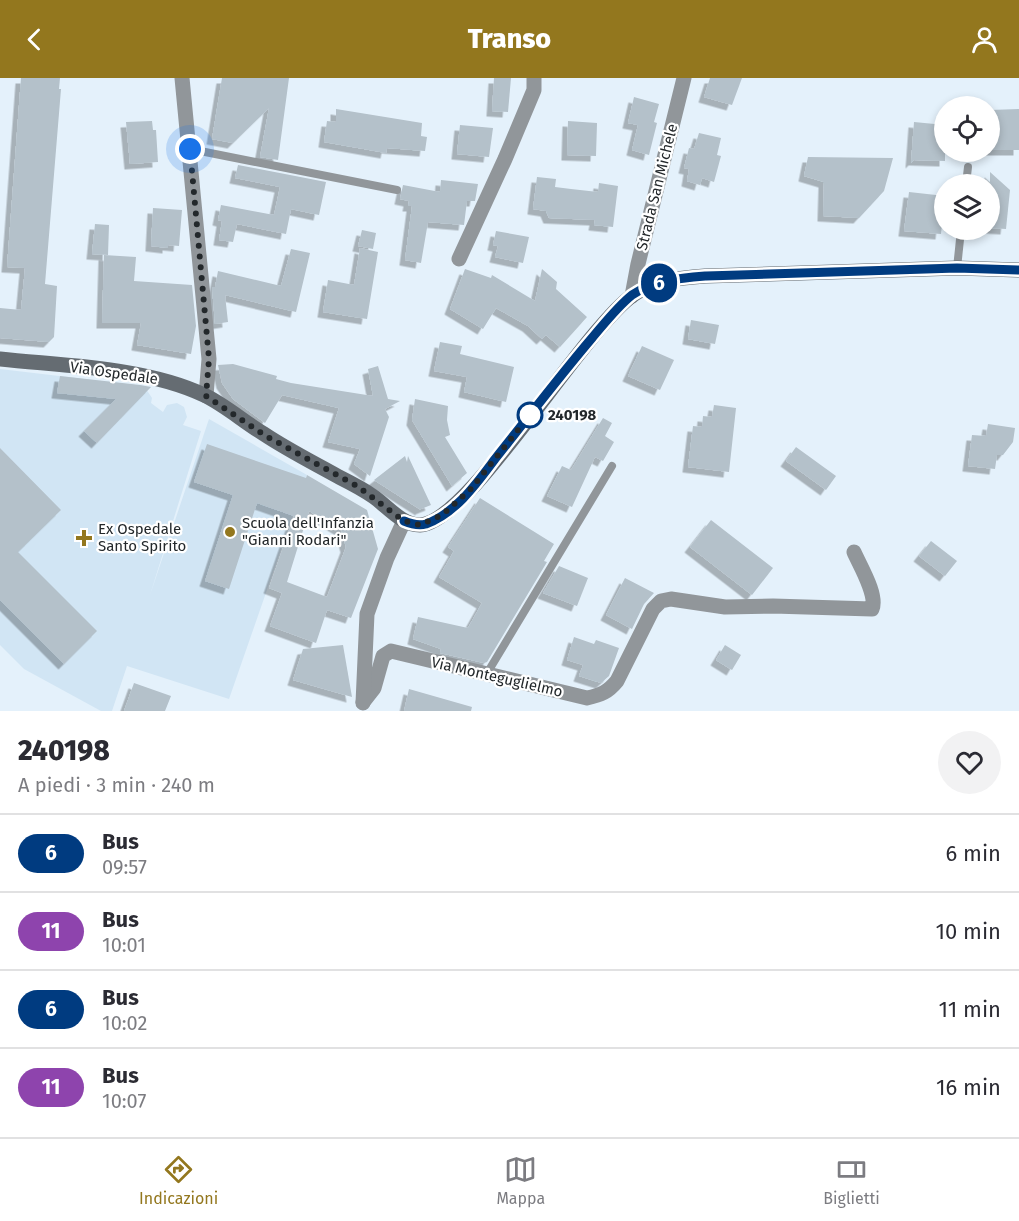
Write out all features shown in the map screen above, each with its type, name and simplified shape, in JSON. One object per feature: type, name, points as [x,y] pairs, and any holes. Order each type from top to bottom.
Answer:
[{"type":"street","points":[[182,78],[209,359],[206,396]]},
{"type":"street","points":[[459,259],[534,90],[534,78]]},
{"type":"street","name":"Strada San Michele","points":[[632,296],[684,78]]},
{"type":"street","points":[[362,706],[367,614],[387,558],[404,521],[412,524],[426,524],[462,499],[570,364],[615,311],[632,296],[665,281],[698,277],[957,268],[1019,270]]},
{"type":"street","name":"Via Ospedale","points":[[0,359],[140,374],[172,382],[206,396],[266,436],[357,486],[404,521]]},
{"type":"street","name":"Via Monteguglielmo","points":[[362,706],[374,688],[383,656],[391,651],[587,698],[600,696],[617,681],[653,609],[661,601],[670,599],[725,607],[872,609],[875,602],[872,592],[854,552]]},
{"type":"lane","points":[[190,149],[397,190]]},
{"type":"lane","points":[[967,174],[968,168]]},
{"type":"lane","points":[[957,268],[960,240]]},
{"type":"lane","points":[[486,675],[612,466]]},
{"type":"shaded area","name":"Ex Ospedale Santo Spirito","points":[[0,369],[144,386],[152,398],[151,403],[163,412],[167,405],[177,403],[184,407],[187,417],[183,425],[201,431],[150,595],[209,419],[307,475],[229,699],[127,666],[112,711],[101,711],[24,669],[0,645]]},
{"type":"building","points":[[21,78],[60,78],[45,284],[57,286],[54,337],[49,342],[0,338],[0,308],[21,310],[25,268],[7,267]]},
{"type":"building","points":[[222,78],[289,78],[278,160],[260,157],[269,108],[233,143],[212,139]]},
{"type":"building","points":[[494,78],[511,78],[508,112],[492,111]]},
{"type":"building","points":[[710,78],[742,78],[732,105],[704,97]]},
{"type":"building","points":[[634,97],[659,104],[649,155],[632,150],[638,125],[628,123]]},
{"type":"building","points":[[336,109],[422,123],[421,136],[427,137],[425,151],[387,148],[386,153],[324,142],[327,121],[336,122]]},
{"type":"building","points":[[1019,109],[1019,150],[1000,150],[1000,110]]},
{"type":"building","points":[[152,121],[153,130],[156,130],[158,162],[130,164],[126,122]]},
{"type":"building","points":[[568,121],[597,123],[596,156],[567,155]]},
{"type":"building","points":[[914,122],[934,124],[934,161],[914,160],[911,163]]},
{"type":"building","points":[[460,125],[493,128],[489,157],[457,154]]},
{"type":"building","points":[[699,133],[721,138],[717,155],[721,156],[714,182],[702,178],[700,185],[687,181],[689,169],[684,168],[689,148],[694,149]]},
{"type":"building","points":[[808,157],[893,158],[884,191],[859,218],[823,216],[824,182],[804,176]]},
{"type":"building","points":[[238,165],[326,182],[319,215],[291,209],[286,234],[237,224],[233,242],[219,240],[222,221],[218,220],[221,205],[274,215],[280,187],[235,178]]},
{"type":"building","points":[[537,177],[556,179],[555,187],[598,192],[599,183],[618,186],[613,227],[594,225],[595,220],[549,218],[546,211],[533,209]]},
{"type":"building","points":[[441,180],[478,184],[475,201],[467,201],[464,225],[428,222],[421,263],[405,260],[412,206],[408,206],[409,201],[400,199],[403,185],[440,192]]},
{"type":"building","points":[[1000,181],[1010,190],[1006,229],[1000,229]]},
{"type":"building","points":[[909,192],[934,195],[934,233],[904,231]]},
{"type":"building","points":[[153,208],[182,210],[179,246],[168,245],[168,248],[151,246]]},
{"type":"building","points":[[95,224],[109,225],[108,255],[92,254]]},
{"type":"building","points":[[362,230],[376,233],[373,249],[358,246]]},
{"type":"building","points":[[496,231],[529,237],[523,263],[495,257],[498,246],[493,245]]},
{"type":"building","points":[[360,248],[378,252],[367,319],[323,312],[328,280],[354,285]]},
{"type":"building","points":[[291,249],[310,253],[296,312],[225,295],[228,322],[215,324],[212,287],[215,287],[218,271],[281,286]]},
{"type":"building","points":[[104,255],[136,257],[134,281],[192,285],[196,326],[191,354],[137,345],[141,323],[102,323]]},
{"type":"building","points":[[465,269],[491,278],[492,275],[535,301],[542,269],[557,282],[556,289],[587,317],[560,347],[546,335],[542,339],[528,326],[496,308],[483,329],[450,309]]},
{"type":"building","points":[[691,320],[719,325],[715,344],[688,339]]},
{"type":"building","points":[[440,342],[462,346],[460,354],[514,367],[506,402],[464,392],[467,377],[434,371]]},
{"type":"building","points":[[642,346],[674,360],[660,390],[628,376]]},
{"type":"building","points":[[233,364],[277,376],[276,379],[291,383],[373,396],[368,369],[378,366],[388,399],[400,401],[385,409],[389,417],[370,476],[354,464],[360,449],[328,442],[339,408],[282,395],[265,423],[233,399],[222,383],[218,365]]},
{"type":"building","points":[[60,376],[151,387],[97,443],[84,431],[116,399],[57,393]]},
{"type":"building","points":[[415,399],[448,406],[447,420],[450,435],[445,437],[467,473],[452,486],[412,420]]},
{"type":"building","points":[[714,405],[736,408],[729,472],[688,467],[693,426],[702,427],[703,416],[712,417]]},
{"type":"building","points":[[603,418],[612,423],[605,436],[614,442],[603,461],[595,457],[572,507],[547,496],[562,466],[571,470]]},
{"type":"building","points":[[988,424],[1015,428],[1013,442],[1003,455],[997,455],[995,469],[968,466],[972,435],[986,436]]},
{"type":"building","points":[[207,444],[306,478],[307,475],[367,510],[378,549],[351,618],[327,610],[316,643],[270,626],[282,593],[269,588],[294,516],[257,503],[229,589],[205,581],[233,495],[194,482]],"holes":[[[309,511],[341,530],[346,547],[327,597],[287,582]]]},
{"type":"building","points":[[796,447],[836,476],[826,490],[786,461]]},
{"type":"building","points":[[0,448],[61,510],[18,552],[97,631],[64,664],[0,600]]},
{"type":"building","points":[[405,456],[407,462],[408,456],[431,505],[421,510],[374,480]]},
{"type":"building","points":[[480,498],[554,544],[544,561],[547,562],[487,662],[484,663],[440,653],[441,649],[413,639],[418,617],[468,628],[482,603],[439,577],[454,551],[448,547]]},
{"type":"building","points":[[711,520],[773,568],[752,595],[690,547]]},
{"type":"building","points":[[931,541],[957,561],[945,576],[919,556]]},
{"type":"building","points":[[559,566],[588,578],[577,606],[543,593]]},
{"type":"building","points":[[625,578],[654,593],[644,604],[632,629],[606,615]]},
{"type":"building","points":[[574,637],[594,644],[596,640],[619,648],[609,676],[601,683],[579,676],[583,665],[567,660]]},
{"type":"building","points":[[343,645],[352,697],[293,680],[303,649]]},
{"type":"building","points":[[725,645],[741,655],[732,670],[716,660]]},
{"type":"building","points":[[134,683],[171,696],[165,711],[124,711]]},
{"type":"building","points":[[409,689],[472,707],[471,711],[404,711]]},
{"type":"bus line","name":"6","points":[[404,521],[412,524],[426,524],[453,507],[485,472],[615,311],[632,296],[652,286],[680,278],[706,276],[957,268],[1019,270]]},
{"type":"place","name":"240198","points":[[530,415]]},
{"type":"place","name":"Scuola dell'Infanzia \"Gianni Rodari\"","points":[[230,532]]},
{"type":"place","name":"Ex Ospedale Santo Spirito","points":[[84,538]]},
{"type":"route","points":[[190,149],[209,359],[206,396],[266,436],[357,486],[404,521],[420,525],[426,524],[453,507],[470,490],[530,415]]}]
